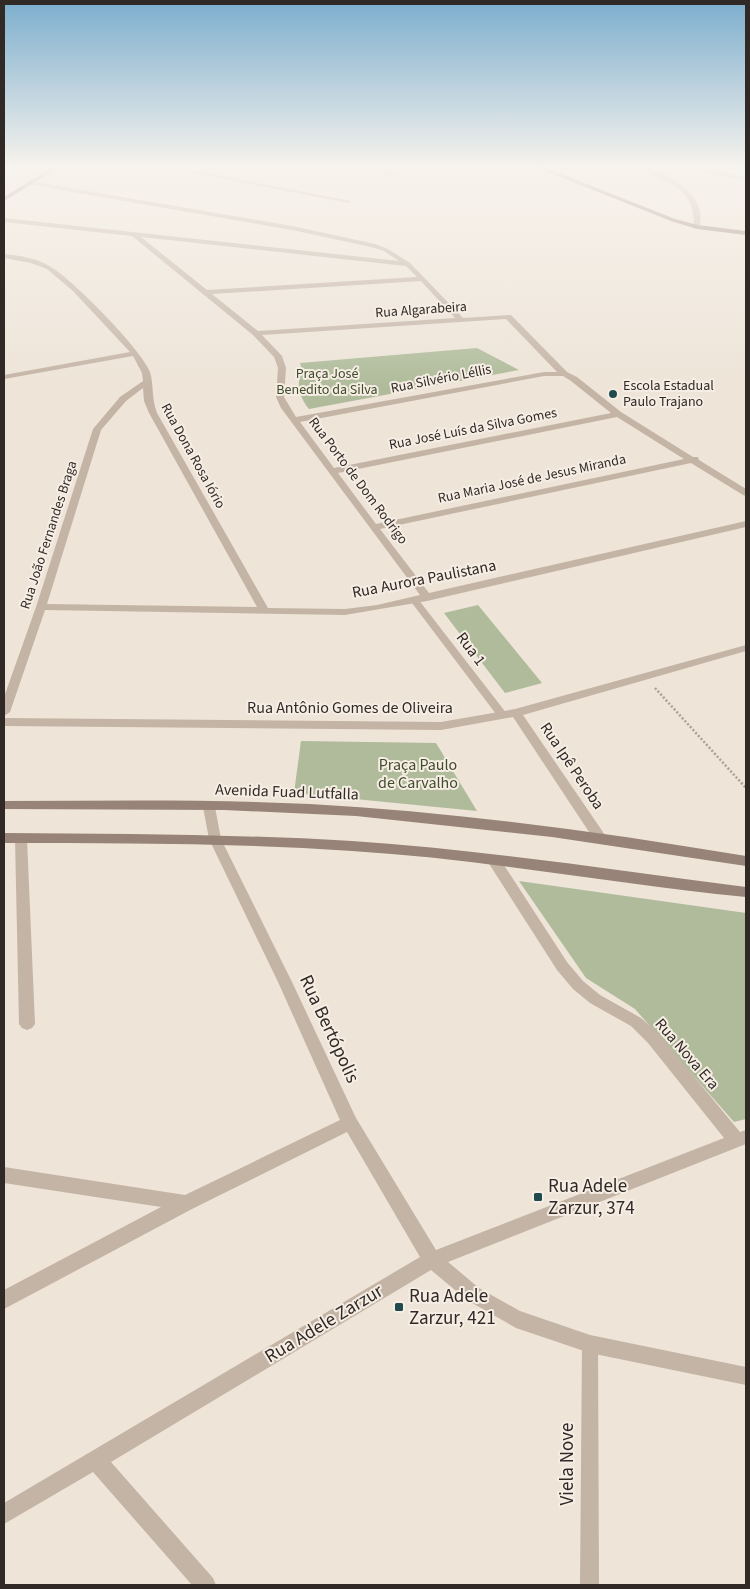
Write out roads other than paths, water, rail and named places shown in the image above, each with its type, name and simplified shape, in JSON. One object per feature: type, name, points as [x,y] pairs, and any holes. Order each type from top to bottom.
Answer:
[{"type":"main road","name":"Avenida Fuad Lutfalla","points":[[4,805],[209,807],[355,812],[600,838],[746,861]]},
{"type":"main road","points":[[4,838],[215,839],[353,846],[493,859],[746,892]]},
{"type":"street","name":"Rua Porto de Dom Rodrigo","points":[[140,239],[256,333],[278,356],[282,368],[280,397],[285,408],[427,598]]},
{"type":"street","points":[[174,239],[408,264]]},
{"type":"street","points":[[347,239],[386,250],[408,264],[461,320]]},
{"type":"street","name":"Rua Dona Rosa Iório","points":[[4,256],[33,261],[50,268],[75,290],[135,353],[146,373],[145,383],[148,401],[153,414],[264,610]]},
{"type":"street","points":[[206,292],[424,280]]},
{"type":"street","name":"Rua Algarabeira","points":[[256,333],[502,317],[511,319],[564,374],[578,381],[618,414],[695,459],[746,492]]},
{"type":"street","points":[[4,377],[135,353]]},
{"type":"street","name":"Rua Silvério Léllis","points":[[295,420],[544,374],[564,374]]},
{"type":"street","name":"Rua João Fernandes Braga","points":[[4,712],[41,607],[97,429],[123,399],[145,383]]},
{"type":"street","name":"Rua José Luís da Silva Gomes","points":[[333,471],[618,414]]},
{"type":"street","name":"Rua Maria José de Jesus Miranda","points":[[375,526],[695,459]]},
{"type":"street","name":"Rua Aurora Paulistana","points":[[41,607],[345,612],[415,601],[746,524]]},
{"type":"street","name":"Rua Antônio Gomes de Oliveira","points":[[4,722],[441,726],[516,713],[746,648]]},
{"type":"street","name":"Rua Ipê Peroba","points":[[516,713],[600,838]]},
{"type":"street","name":"Rua Bertópolis","points":[[209,807],[215,839],[285,982],[350,1123],[432,1260],[473,1294],[516,1318],[590,1344],[746,1376]]},
{"type":"street","points":[[22,839],[28,1024]]},
{"type":"street","name":"Rua Nova Era","points":[[493,859],[562,966],[578,985],[595,999],[636,1022],[741,1139]]},
{"type":"street","points":[[4,1300],[186,1202],[350,1123]]},
{"type":"street","name":"Rua Adele Zarzur","points":[[4,1514],[432,1260],[741,1139]]},
{"type":"street","points":[[4,1175],[186,1202]]},
{"type":"street","points":[[96,1460],[206,1585]]},
{"type":"lane","name":"Rua 1","points":[[415,601],[502,716]]},
{"type":"lane","name":"Viela Nove","points":[[589,1585],[590,1344]]},
{"type":"place","name":"Escola Estadual Paulo Trajano","points":[[613,394]]},
{"type":"place","name":"Rua Adele Zarzur, 374","points":[[538,1197]]},
{"type":"place","name":"Rua Adele Zarzur, 421","points":[[399,1307]]},
{"type":"park label","name":"Praça José Benedito da Silva","points":[[327,382]]},
{"type":"park label","name":"Praça Paulo de Carvalho","points":[[418,774]]}]
